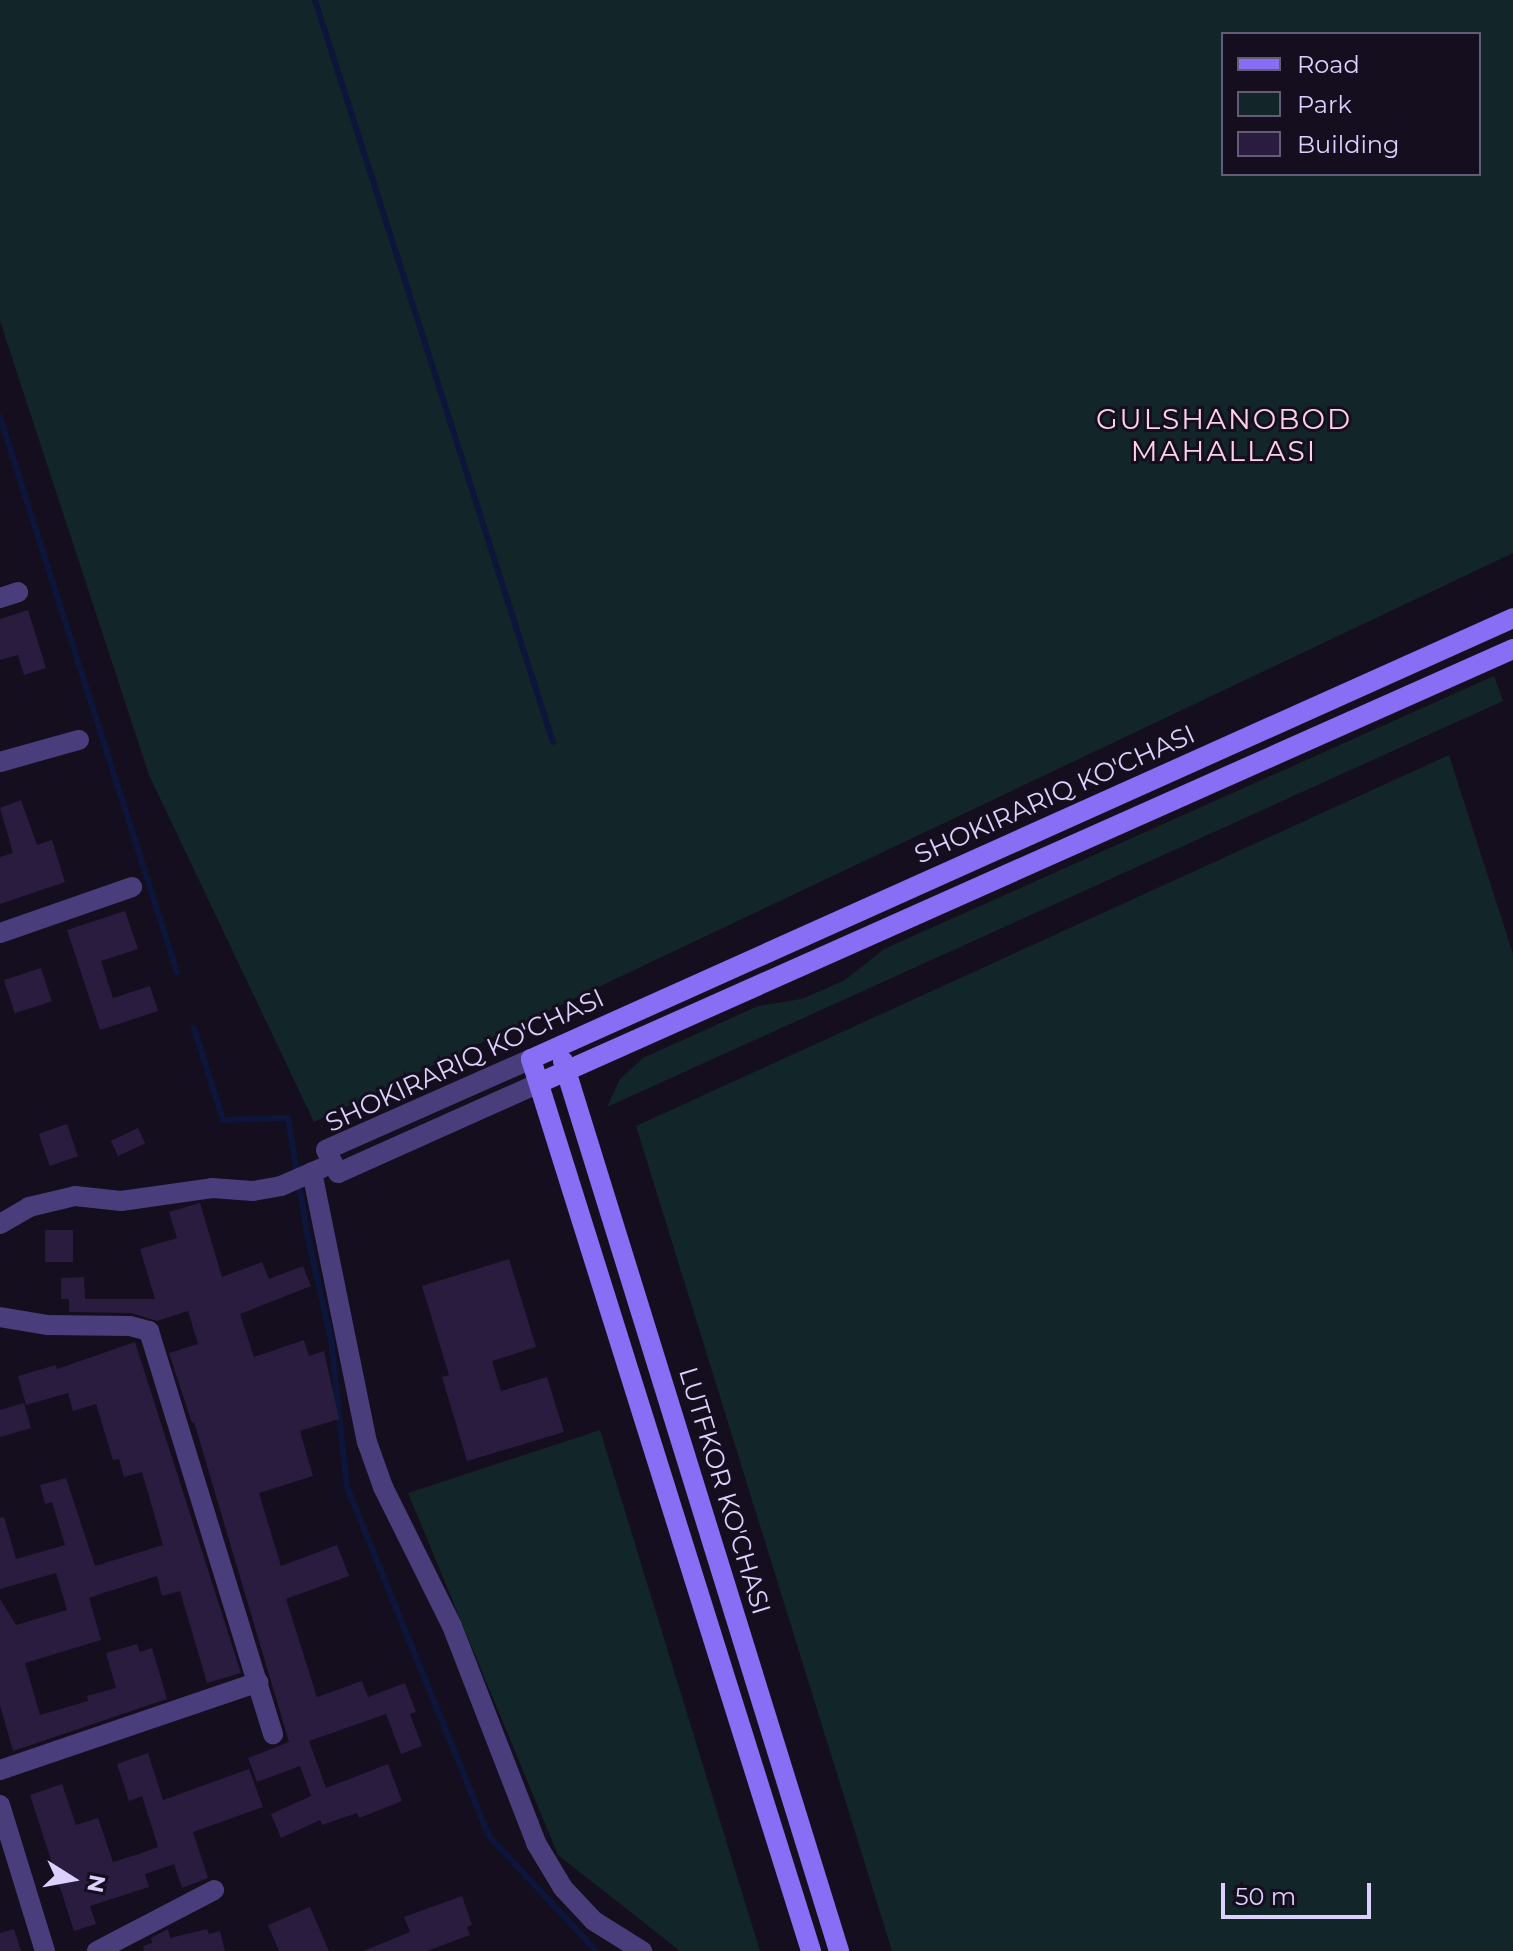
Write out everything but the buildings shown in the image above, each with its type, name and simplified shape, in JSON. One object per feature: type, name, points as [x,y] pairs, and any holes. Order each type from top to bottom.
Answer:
[{"type":"main road","name":"SHOKIRARIQ KO'CHASI","points":[[531,1059],[1513,618]]},
{"type":"main road","name":"SHOKIRARIQ KO'CHASI","points":[[539,1083],[1513,649]]},
{"type":"main road","name":"LUTFKOR KO'CHASI","points":[[559,1046],[839,1951]]},
{"type":"main road","name":"LUTFKOR KO'CHASI","points":[[531,1059],[811,1951]]},
{"type":"street","points":[[0,762],[79,740]]},
{"type":"street","points":[[0,933],[132,887]]},
{"type":"street","name":"SHOKIRARIQ KO'CHASI","points":[[531,1059],[326,1150],[338,1173],[539,1083]]},
{"type":"street","points":[[0,1224],[29,1207],[75,1196],[121,1201],[212,1188],[253,1191],[281,1186],[333,1163]]},
{"type":"street","points":[[312,1172],[367,1442],[383,1487],[452,1626],[536,1843],[563,1888],[594,1921],[642,1951]]},
{"type":"street","points":[[0,1317],[48,1325],[130,1326],[149,1331],[273,1734]]},
{"type":"street","points":[[0,1770],[258,1682]]},
{"type":"street","points":[[0,1805],[45,1951]]},
{"type":"street","points":[[97,1951],[214,1890]]},
{"type":"green space","points":[[0,0],[1513,0],[1513,553],[314,1122],[149,775],[0,321]]},
{"type":"green space","points":[[1494,676],[1503,701],[607,1107],[620,1079],[643,1058],[758,1006],[802,999],[845,980],[884,949]]},
{"type":"green space","points":[[1449,755],[1513,954],[1513,1951],[892,1951],[636,1126]]},
{"type":"green space","points":[[600,1430],[760,1951],[680,1951],[558,1855],[408,1493]]},
{"type":"waterway","points":[[315,0],[553,742]]},
{"type":"waterway","points":[[0,417],[177,972]]},
{"type":"waterway","points":[[194,1028],[223,1120],[288,1118],[307,1233],[331,1340],[347,1487],[488,1835],[596,1951]]},
{"type":"district","name":"GULSHANOBOD MAHALLASI","points":[[1224,435]]}]
